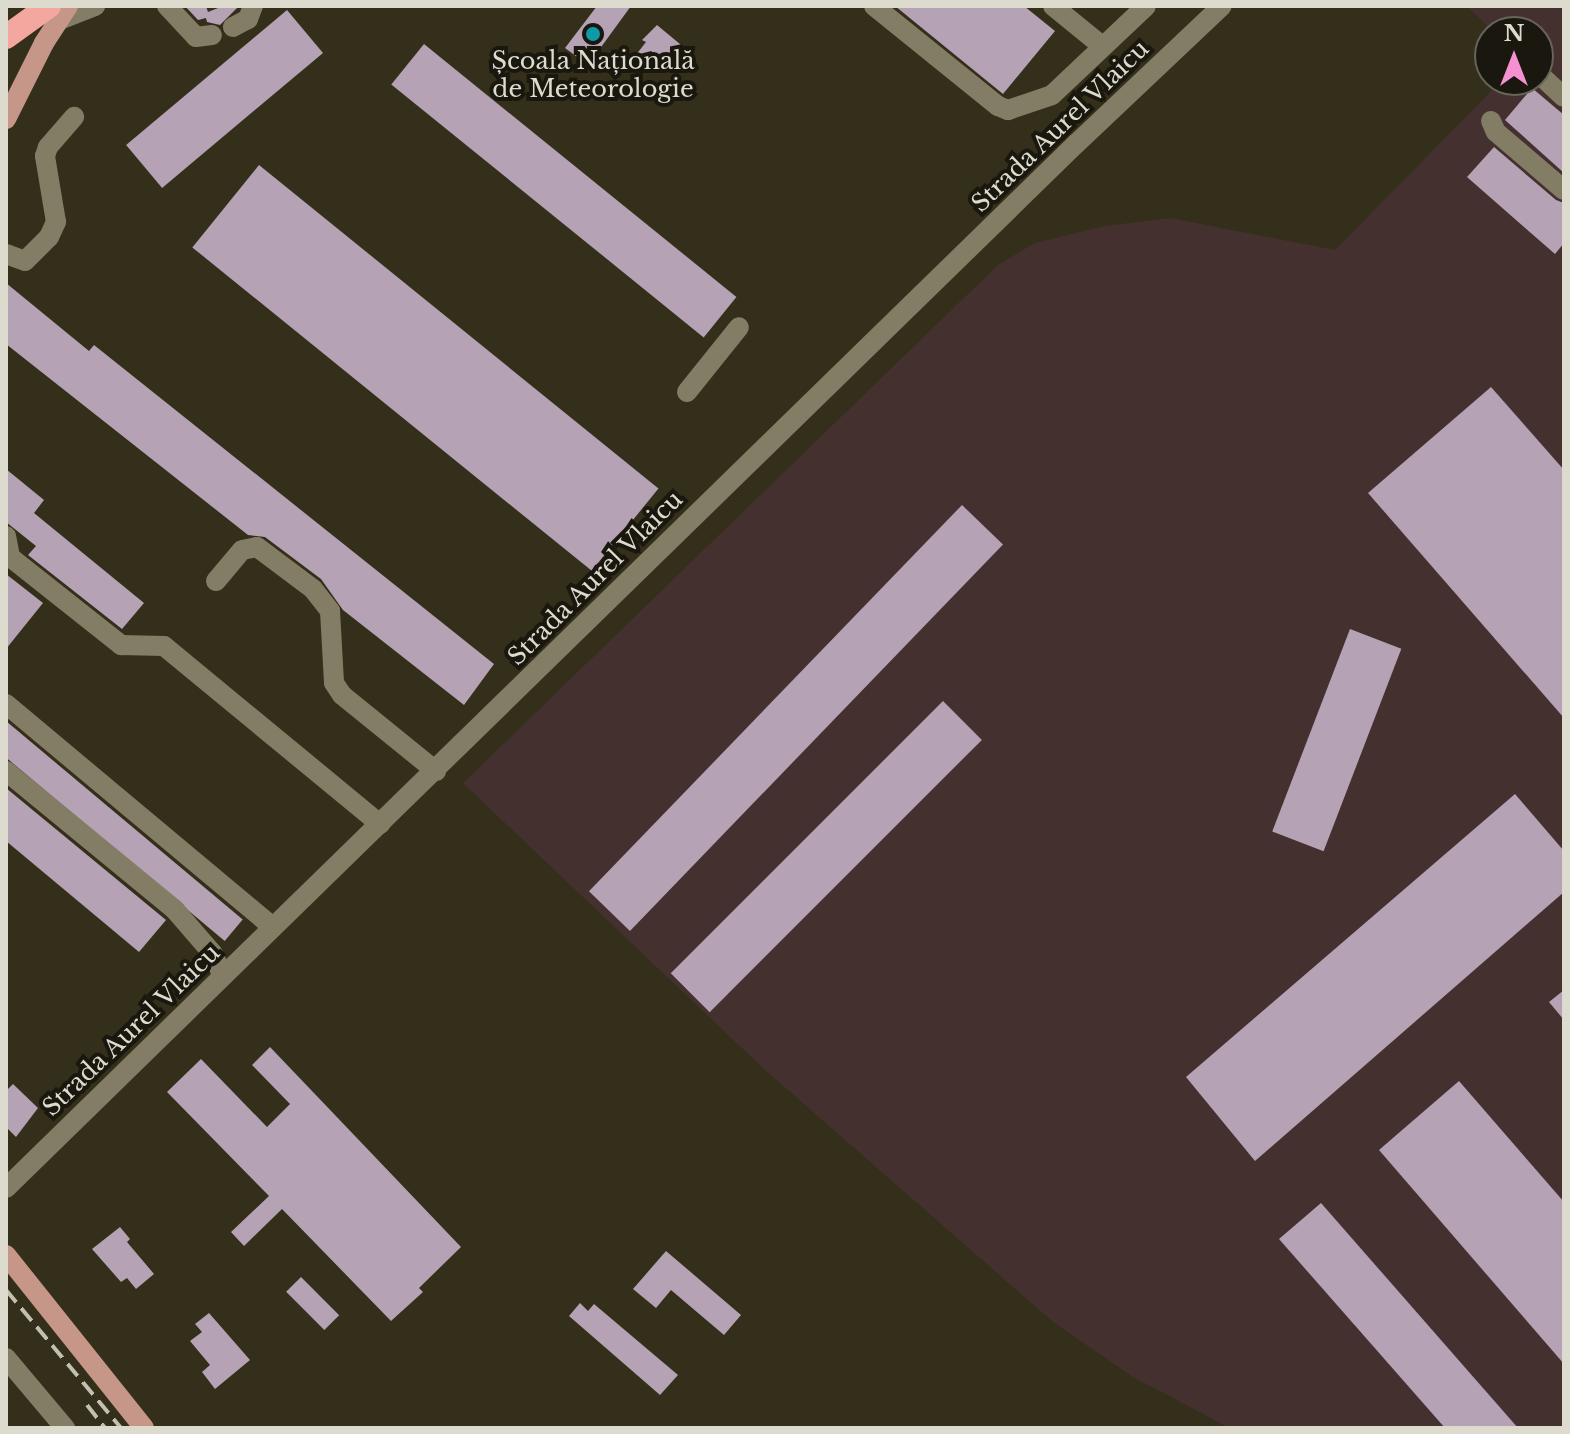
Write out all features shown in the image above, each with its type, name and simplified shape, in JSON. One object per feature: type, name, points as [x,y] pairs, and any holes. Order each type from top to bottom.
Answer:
[{"type":"highway","points":[[6,19],[24,6]]},
{"type":"highway","points":[[6,37],[58,11]]},
{"type":"main road","points":[[6,119],[58,11]]},
{"type":"main road","points":[[6,1255],[144,1428]]},
{"type":"street","points":[[58,11],[95,6]]},
{"type":"street","points":[[167,6],[196,37],[212,35]]},
{"type":"street","points":[[233,27],[248,19],[253,6]]},
{"type":"street","points":[[874,6],[998,106],[1008,110],[1052,95],[1146,6]]},
{"type":"street","points":[[1053,6],[1102,46]]},
{"type":"street","name":"Strada Aurel Vlaicu","points":[[6,1188],[1077,143],[1222,6]]},
{"type":"street","points":[[6,254],[25,261],[49,237],[56,222],[45,156],[48,147],[74,117]]},
{"type":"street","points":[[1491,121],[1496,132],[1564,190]]},
{"type":"street","points":[[687,392],[739,327]]},
{"type":"street","points":[[6,536],[10,557],[121,645],[164,646],[380,824]]},
{"type":"street","points":[[216,581],[242,550],[257,547],[313,589],[330,611],[334,683],[342,695],[436,771]]},
{"type":"street","points":[[6,704],[273,927]]},
{"type":"street","points":[[6,771],[175,910],[213,954],[223,976]]},
{"type":"street","points":[[6,1358],[65,1428]]},
{"type":"shaded area","points":[[1467,6],[1564,6],[1564,1428],[1230,1428],[1133,1377],[1052,1321],[764,1069],[463,783],[998,265],[1035,243],[1105,226],[1170,218],[1335,250],[1486,96],[1554,96],[1554,16],[1477,16]]},
{"type":"building","points":[[185,6],[206,6],[208,12],[223,6],[239,6],[220,25],[207,22],[206,18],[198,20]]},
{"type":"building","name":"Școala Națională de Meteorologie","points":[[597,6],[631,6],[588,65],[565,48]]},
{"type":"building","points":[[895,6],[1024,6],[1055,31],[1003,94]]},
{"type":"building","points":[[287,10],[323,53],[162,188],[126,145]]},
{"type":"building","points":[[657,25],[686,49],[679,58],[672,53],[657,73],[635,56],[646,42],[642,40]]},
{"type":"building","points":[[424,44],[736,297],[704,337],[391,84]]},
{"type":"building","points":[[1525,96],[1541,96],[1564,115],[1564,173],[1505,120]]},
{"type":"building","points":[[1494,147],[1556,200],[1564,203],[1564,243],[1555,254],[1467,177]]},
{"type":"building","points":[[259,165],[658,488],[592,571],[192,247]]},
{"type":"building","points":[[6,283],[89,351],[94,345],[494,664],[464,705],[343,610],[321,579],[265,537],[248,535],[6,344]]},
{"type":"building","points":[[1491,387],[1564,470],[1564,718],[1368,493]]},
{"type":"building","points":[[6,469],[44,500],[34,513],[144,603],[122,629],[28,555],[36,546],[6,522]]},
{"type":"building","points":[[962,505],[1003,545],[630,931],[589,891]]},
{"type":"building","points":[[6,574],[43,603],[6,649]]},
{"type":"building","points":[[1350,629],[1401,649],[1324,851],[1272,832]]},
{"type":"building","points":[[943,701],[982,740],[710,1012],[671,973]]},
{"type":"building","points":[[6,721],[243,920],[225,941],[6,758]]},
{"type":"building","points":[[6,788],[166,920],[139,952],[6,841]]},
{"type":"building","points":[[1515,794],[1564,851],[1564,892],[1255,1161],[1186,1077]]},
{"type":"building","points":[[1564,990],[1564,1020],[1549,1002]]},
{"type":"building","points":[[270,1047],[461,1247],[419,1288],[423,1292],[391,1321],[282,1209],[244,1246],[231,1232],[269,1196],[167,1092],[201,1059],[267,1127],[290,1104],[252,1065]]},
{"type":"building","points":[[1459,1081],[1564,1202],[1564,1364],[1379,1150]]},
{"type":"building","points":[[13,1084],[38,1108],[16,1137],[6,1127],[6,1091]]},
{"type":"building","points":[[1321,1203],[1518,1428],[1445,1428],[1279,1239]]},
{"type":"building","points":[[120,1227],[130,1239],[127,1242],[154,1274],[136,1289],[127,1278],[121,1282],[92,1249]]},
{"type":"building","points":[[666,1251],[741,1315],[724,1335],[671,1290],[656,1308],[633,1289]]},
{"type":"building","points":[[301,1277],[339,1315],[324,1330],[286,1292]]},
{"type":"building","points":[[580,1303],[588,1311],[594,1304],[678,1375],[660,1395],[569,1316]]},
{"type":"building","points":[[209,1313],[250,1360],[215,1389],[202,1372],[210,1365],[190,1341],[202,1332],[195,1324]]},
{"type":"railway","points":[[6,1290],[121,1428]]},
{"type":"railway","points":[[87,1405],[105,1428]]},
{"type":"place","name":"Școala Națională de Meteorologie","points":[[593,34]]}]
